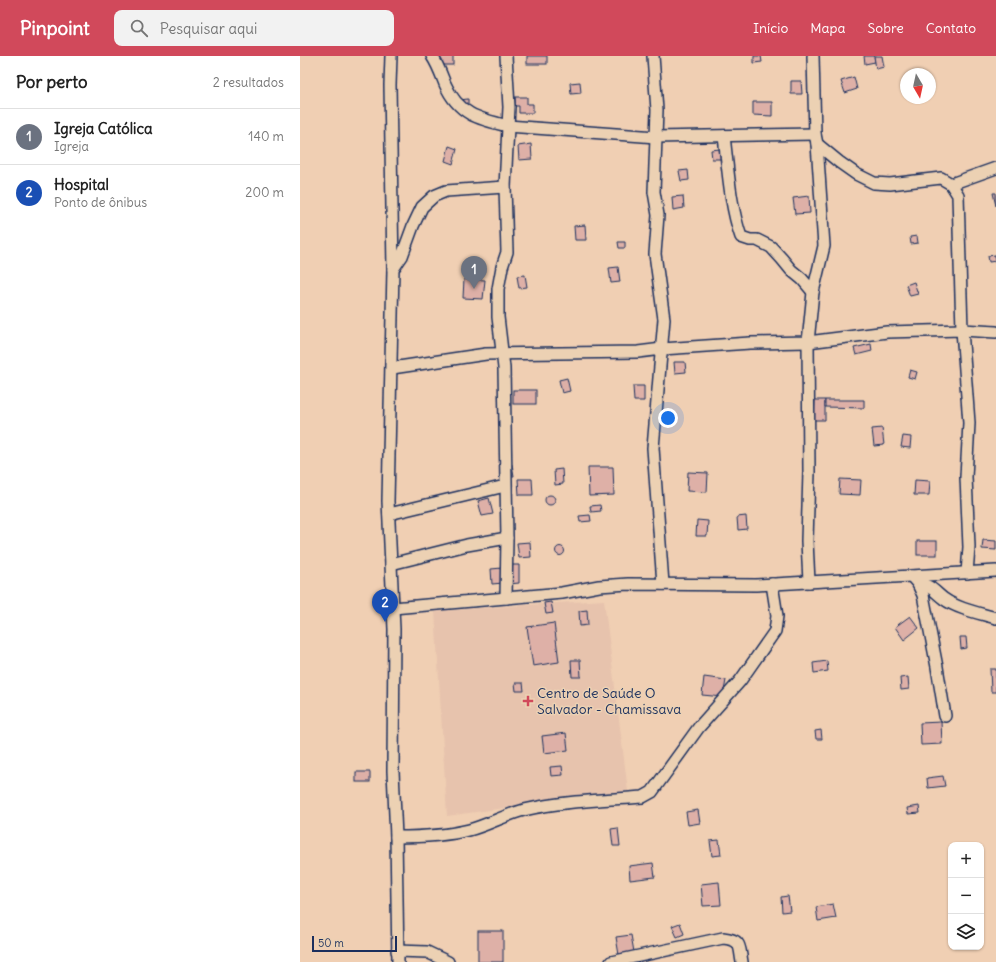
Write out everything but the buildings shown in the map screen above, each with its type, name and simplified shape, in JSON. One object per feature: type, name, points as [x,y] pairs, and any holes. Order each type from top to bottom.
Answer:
[{"type":"street","points":[[392,56],[390,85],[393,269],[389,514],[393,608],[393,771],[396,837],[398,957],[427,952],[448,962]]},
{"type":"street","points":[[432,56],[439,67],[454,102],[472,116],[489,122],[508,126],[656,137],[724,136],[816,139],[839,162],[874,183],[890,184],[941,178],[951,184],[958,195],[962,330],[970,423],[966,477],[969,547],[967,573]]},
{"type":"street","points":[[506,56],[509,107],[505,187],[507,252],[498,289],[498,317],[504,368],[507,538],[506,598]]},
{"type":"street","points":[[653,56],[656,90],[654,192],[658,216],[655,254],[664,319],[653,448],[663,584]]},
{"type":"street","points":[[809,582],[807,541],[809,472],[808,342],[813,292],[824,246],[816,139],[813,56]]},
{"type":"street","points":[[724,136],[731,196],[741,237],[750,240],[758,240],[771,247],[782,258],[790,270],[802,279],[813,292]]},
{"type":"street","points":[[951,184],[996,168]]},
{"type":"street","points":[[393,269],[402,256],[422,207],[434,196],[446,190],[505,187]]},
{"type":"street","points":[[392,368],[502,353],[638,352],[750,343],[808,342],[887,332],[962,330],[996,332]]},
{"type":"street","points":[[389,514],[506,486]]},
{"type":"street","points":[[391,564],[467,545],[507,538]]},
{"type":"street","points":[[393,608],[562,593],[599,586],[663,584],[772,584],[914,580],[967,573],[996,572]]},
{"type":"street","points":[[914,580],[924,584],[945,600],[958,606],[996,618]]},
{"type":"street","points":[[914,580],[923,596],[945,716]]},
{"type":"street","points":[[396,837],[424,837],[447,834],[470,829],[524,810],[576,801],[643,797],[652,792],[699,727],[740,681],[775,631],[777,616],[772,584]]},
{"type":"street","points":[[611,962],[723,938],[733,939],[739,944],[742,962]]},
{"type":"shaded area","name":"Centro de Saúde O Salvador - Chamissava","points":[[604,600],[628,791],[447,816],[435,611]]},
{"type":"place","name":"Igreja Católica","points":[[474,289]]},
{"type":"place","name":"Hospital","points":[[385,622]]},
{"type":"place","name":"Centro de Saúde O Salvador - Chamissava","points":[[528,701]]}]
